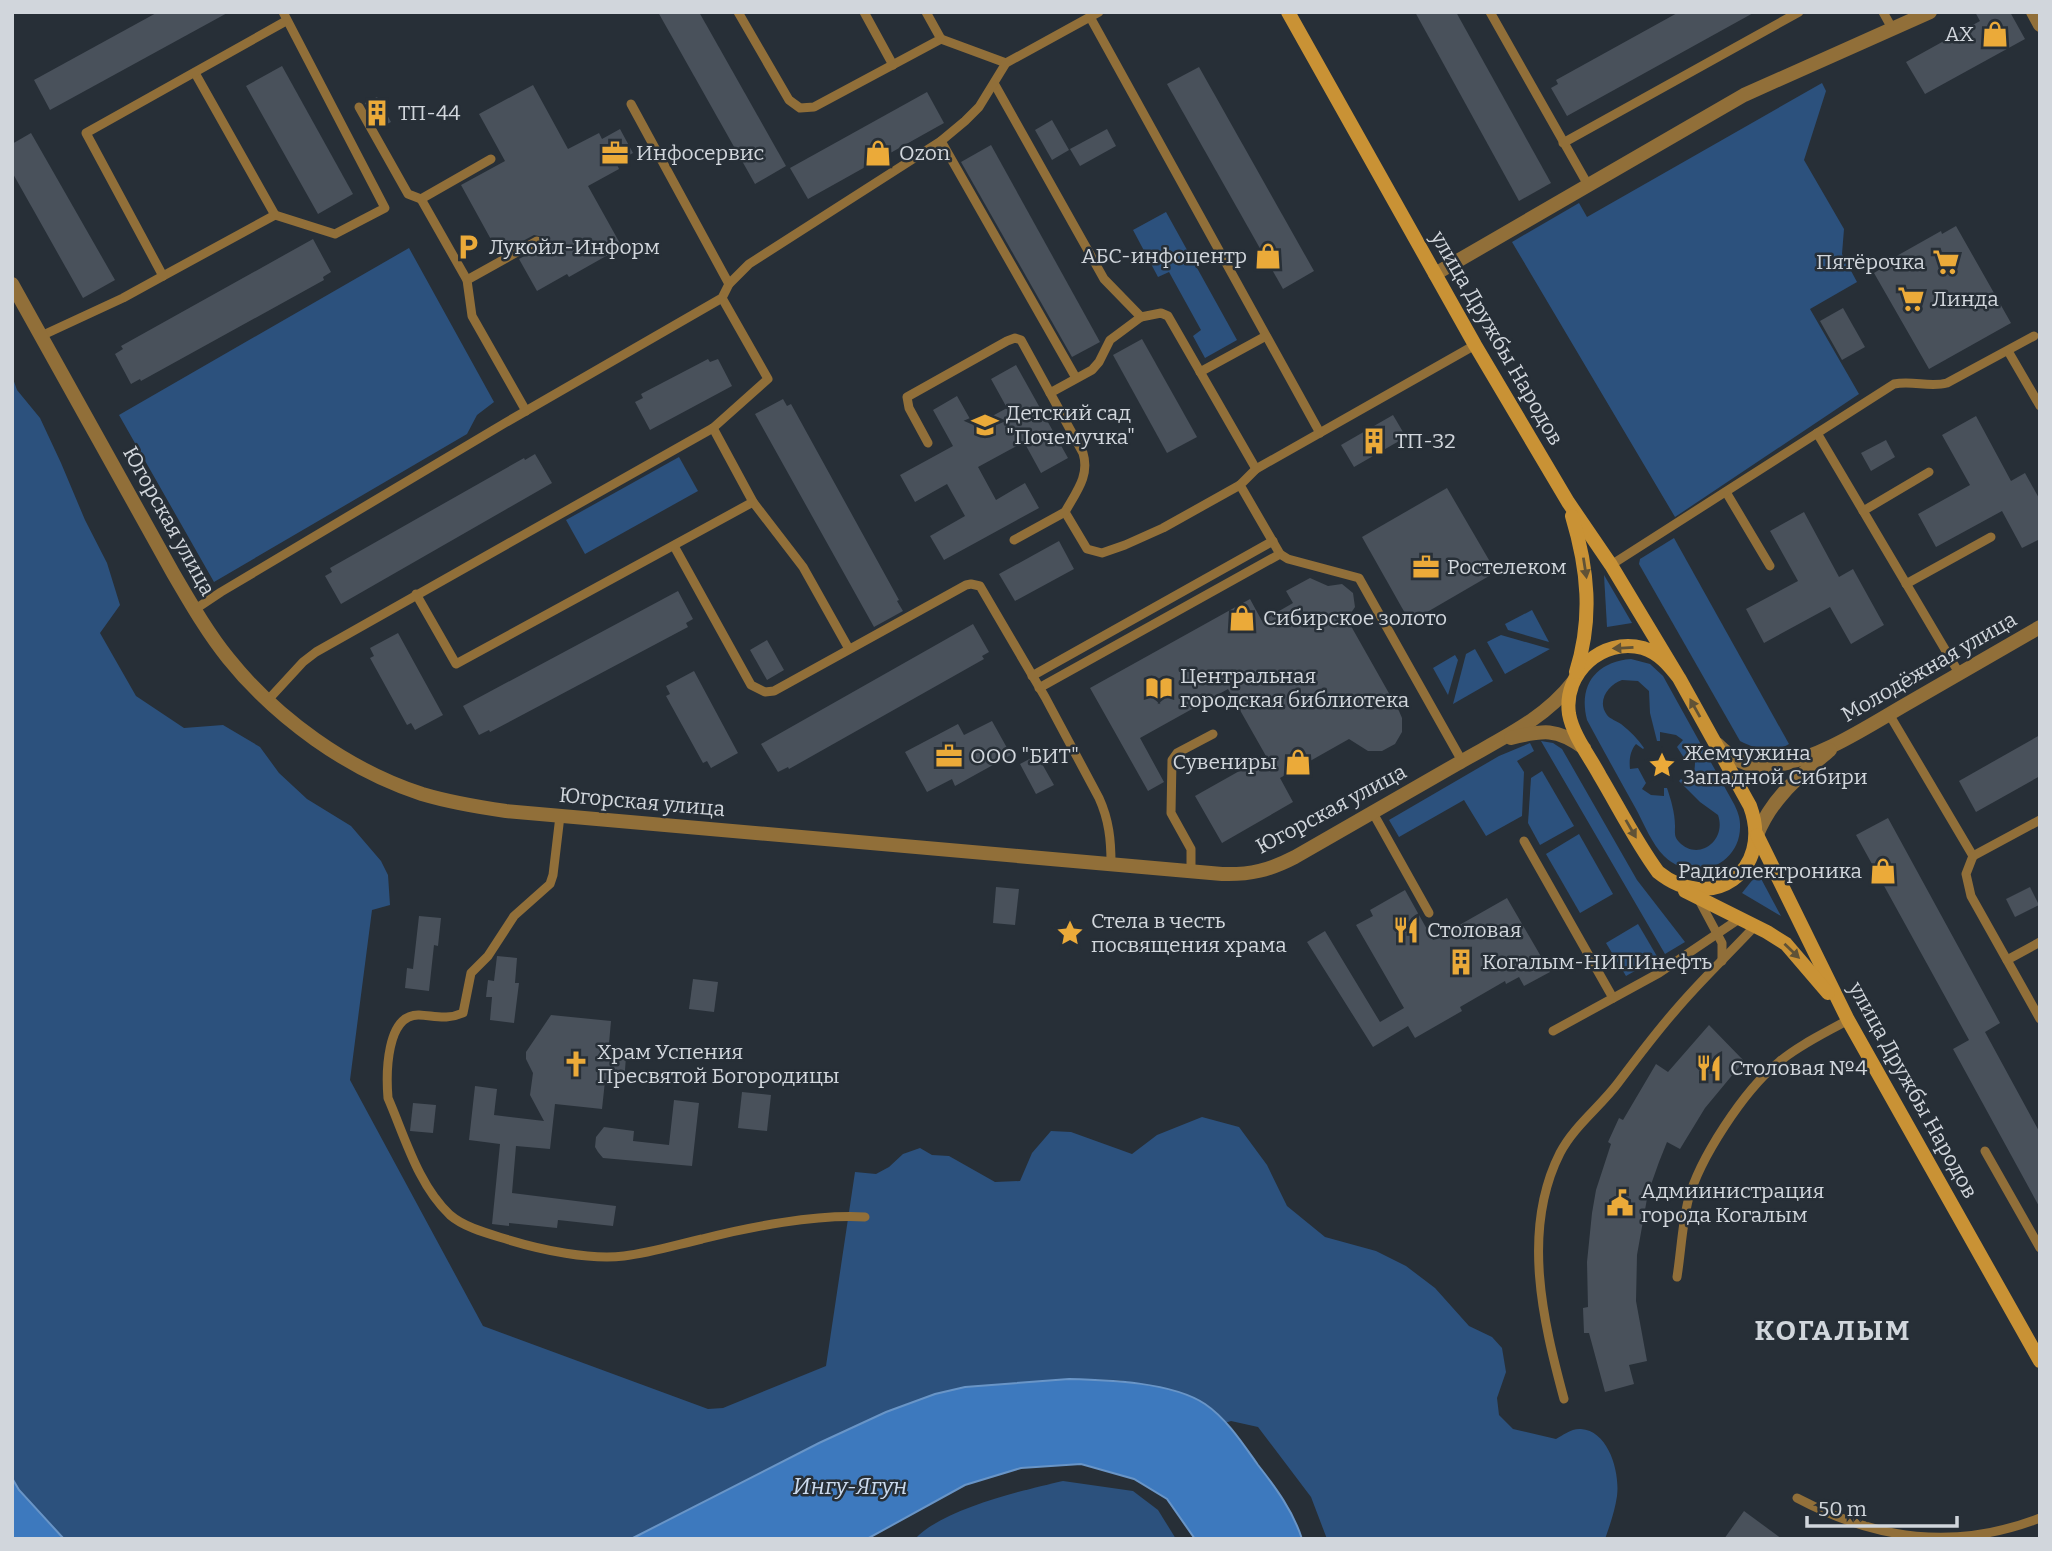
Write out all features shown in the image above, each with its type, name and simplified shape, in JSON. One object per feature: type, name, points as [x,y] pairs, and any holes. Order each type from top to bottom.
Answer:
[{"type":"main road","name":"улица Дружбы Народов","points":[[1288,12],[1475,345],[1568,502],[1611,565],[1679,678],[1750,806],[1757,835],[1848,1020],[2040,1361]]},
{"type":"main road","points":[[1568,502],[1584,559],[1588,602],[1584,640],[1569,698],[1569,713],[1585,749],[1658,872],[1699,900],[1786,944],[1848,1020]]},
{"type":"main road","name":"улица Дружбы Народов","points":[[1573,682],[1586,663],[1598,654],[1627,646],[1656,654],[1679,678]]},
{"type":"main road","points":[[1670,881],[1683,888],[1698,890],[1727,884],[1739,875],[1748,863],[1757,835]]},
{"type":"street","points":[[1435,274],[1744,95],[1930,12]]},
{"type":"street","points":[[2033,12],[2040,25]]},
{"type":"street","name":"Югорская улица","points":[[12,284],[194,610],[228,658],[295,724],[331,749],[395,783],[422,794],[506,811],[1238,875],[1263,871],[1295,857],[1496,742]]},
{"type":"street","name":"Молодёжная улица","points":[[1838,743],[2040,627]]},
{"type":"street","points":[[1496,742],[1543,713],[1558,701],[1573,682]]},
{"type":"street","points":[[1496,742],[1545,731],[1570,738],[1585,749]]},
{"type":"street","points":[[1712,738],[1739,762],[1758,766],[1774,766],[1838,743]]},
{"type":"street","points":[[1757,835],[1778,797],[1838,743]]},
{"type":"lane","points":[[738,12],[789,100],[800,108],[814,107],[941,39]]},
{"type":"lane","points":[[864,12],[893,65]]},
{"type":"lane","points":[[926,12],[941,39],[1006,63]]},
{"type":"lane","points":[[1490,12],[1588,186]]},
{"type":"lane","points":[[1563,143],[1799,12]]},
{"type":"lane","points":[[1883,12],[1892,30]]},
{"type":"lane","points":[[194,610],[526,411],[722,298],[729,284],[762,254],[941,141],[965,121],[995,85],[1006,63],[1094,15],[1320,433]]},
{"type":"lane","points":[[163,276],[86,133],[195,72],[284,17],[385,208],[335,234],[275,215],[195,72]]},
{"type":"lane","points":[[995,85],[1104,279],[1141,317]]},
{"type":"lane","points":[[631,104],[729,284]]},
{"type":"lane","points":[[359,107],[408,194],[421,199],[467,280],[472,316],[526,411]]},
{"type":"lane","points":[[941,141],[1076,378]]},
{"type":"lane","points":[[421,199],[491,159]]},
{"type":"lane","points":[[41,336],[123,298],[275,215]]},
{"type":"lane","points":[[467,280],[537,241]]},
{"type":"lane","points":[[268,700],[303,662],[316,652],[713,428],[768,379],[722,298]]},
{"type":"lane","points":[[1050,394],[1092,370],[1110,340],[1141,317],[1161,313],[1168,316],[1256,469]]},
{"type":"lane","points":[[1200,372],[1266,336]]},
{"type":"lane","points":[[1611,565],[1894,384],[1906,381],[1936,386],[1947,383],[2034,336]]},
{"type":"lane","points":[[928,443],[909,408],[907,397],[1007,341],[1015,338],[1021,340],[1083,453],[1086,474],[1065,512],[1014,540]]},
{"type":"lane","points":[[1065,512],[1087,549],[1102,553],[1163,528],[1240,485],[1256,469],[1475,345]]},
{"type":"lane","points":[[2008,351],[2040,406]]},
{"type":"lane","points":[[713,428],[753,502],[803,567],[849,649]]},
{"type":"lane","points":[[1817,433],[1959,673]]},
{"type":"lane","points":[[1863,511],[1929,472]]},
{"type":"lane","points":[[1240,485],[1280,554],[1288,559],[1359,578],[1462,761]]},
{"type":"lane","points":[[1726,492],[1770,566]]},
{"type":"lane","points":[[416,594],[456,664],[753,502]]},
{"type":"lane","points":[[1906,584],[1991,537]]},
{"type":"lane","points":[[1032,676],[1273,541]]},
{"type":"lane","points":[[674,545],[751,685],[758,690],[774,691],[971,584],[980,586],[1040,688],[1106,814],[1111,863]]},
{"type":"lane","points":[[1040,688],[1280,554]]},
{"type":"lane","points":[[1889,714],[1973,856]]},
{"type":"lane","points":[[1191,872],[1191,849],[1171,813],[1172,760],[1177,753],[1213,734]]},
{"type":"lane","points":[[1373,813],[1429,913]]},
{"type":"lane","points":[[560,816],[550,884],[514,916],[488,956],[471,973],[463,1013],[442,1018],[418,1015],[406,1017],[398,1024],[393,1035],[388,1098],[429,1189],[451,1216],[492,1235],[553,1250],[602,1256],[647,1252],[763,1226],[848,1216],[865,1217]]},
{"type":"lane","points":[[2040,820],[1973,856],[1966,874],[1971,896],[2040,1019]]},
{"type":"lane","points":[[1524,841],[1613,998]]},
{"type":"lane","points":[[1699,900],[1722,943],[1722,961]]},
{"type":"lane","points":[[1553,1031],[1659,973],[1739,919]]},
{"type":"lane","points":[[1564,1399],[1551,1352],[1540,1283],[1539,1240],[1542,1210],[1560,1153],[1676,1010],[1755,926]]},
{"type":"lane","points":[[2007,960],[2040,942]]},
{"type":"lane","points":[[1677,1277],[1691,1191],[1704,1162],[1740,1105],[1778,1062],[1848,1020]]},
{"type":"lane","points":[[1985,1150],[2040,1248]]},
{"type":"lane","points":[[1797,1498],[1849,1522],[1880,1532],[1926,1538],[1994,1532],[2040,1518]]},
{"type":"shaded area","points":[[1822,83],[1826,91],[1804,160],[1844,229],[1842,254],[1857,282],[1810,309],[1859,394],[1675,517],[1512,242],[1579,203],[1587,217]]},
{"type":"shaded area","points":[[1166,212],[1237,340],[1205,358],[1193,336],[1201,330],[1169,272],[1158,277],[1133,230]]},
{"type":"shaded area","points":[[409,248],[494,402],[477,415],[467,434],[214,582],[119,415]]},
{"type":"shaded area","points":[[12,376],[17,390],[40,418],[107,563],[120,605],[100,633],[136,696],[184,728],[223,725],[260,747],[279,773],[307,799],[351,826],[381,861],[388,875],[390,905],[372,910],[350,1080],[483,1326],[708,1409],[723,1408],[826,1366],[855,1172],[876,1174],[889,1167],[903,1154],[920,1148],[932,1155],[949,1156],[995,1182],[1020,1181],[1032,1153],[1051,1131],[1071,1132],[1132,1154],[1157,1135],[1202,1117],[1239,1127],[1267,1165],[1287,1206],[1325,1237],[1376,1251],[1406,1266],[1435,1288],[1469,1326],[1492,1337],[1502,1348],[1506,1372],[1497,1398],[1499,1415],[1513,1429],[1556,1439],[1581,1429],[1599,1437],[1611,1455],[1617,1476],[1615,1507],[1605,1539],[1327,1539],[1311,1497],[1258,1427],[1231,1421],[1225,1423],[1206,1405],[1153,1386],[1117,1380],[1069,1379],[935,1394],[886,1412],[819,1443],[631,1539],[64,1539],[19,1490],[12,1478]]},
{"type":"shaded area","points":[[679,457],[698,491],[585,554],[566,520]]},
{"type":"shaded area","points":[[1674,538],[1789,744],[1764,749],[1740,741],[1639,564],[1640,559]]},
{"type":"shaded area","points":[[1604,575],[1632,623],[1607,627]]},
{"type":"shaded area","points":[[1532,610],[1549,642],[1508,630],[1505,624]]},
{"type":"shaded area","points":[[1501,635],[1550,649],[1505,674],[1487,642]]},
{"type":"shaded area","points":[[1475,649],[1493,681],[1453,704],[1466,654]]},
{"type":"shaded area","points":[[1455,655],[1458,660],[1448,695],[1433,668]]},
{"type":"shaded area","points":[[1631,659],[1650,664],[1663,676],[1735,806],[1740,821],[1738,839],[1733,851],[1713,866],[1688,869],[1664,856],[1648,834],[1587,720],[1585,696],[1592,678],[1599,670]],"holes":[[[1622,680],[1638,681],[1649,691],[1650,713],[1657,741],[1660,741],[1660,732],[1676,735],[1683,740],[1677,747],[1686,761],[1695,761],[1690,782],[1688,784],[1681,779],[1679,781],[1718,815],[1720,824],[1715,840],[1702,849],[1686,848],[1677,840],[1674,811],[1667,788],[1664,788],[1664,796],[1651,795],[1642,789],[1646,783],[1638,768],[1630,769],[1630,762],[1636,744],[1644,748],[1631,732],[1608,716],[1604,710],[1603,699],[1613,685]]]},
{"type":"shaded area","points":[[1541,741],[1553,743],[1562,749],[1637,880],[1685,942],[1665,954]]},
{"type":"shaded area","points":[[1530,743],[1534,751],[1517,761],[1524,772],[1522,816],[1486,836],[1464,800],[1399,837],[1389,820],[1499,756]]},
{"type":"shaded area","points":[[1542,771],[1574,826],[1540,845],[1528,823],[1531,778]]},
{"type":"shaded area","points":[[1579,834],[1613,894],[1580,913],[1546,854]]},
{"type":"shaded area","points":[[1758,873],[1781,916],[1742,893]]},
{"type":"shaded area","points":[[1638,924],[1658,958],[1626,976],[1606,943]]},
{"type":"shaded area","points":[[1063,1481],[1133,1491],[1158,1510],[1176,1539],[915,1539],[928,1528],[963,1510],[1006,1495]]},
{"type":"water","name":"Ингу-Ягун","points":[[1069,1379],[1158,1387],[1205,1404],[1227,1424],[1271,1482],[1289,1509],[1302,1539],[1195,1539],[1167,1499],[1134,1479],[1081,1464],[1021,1468],[965,1485],[867,1539],[631,1539],[819,1443],[886,1412],[935,1394],[965,1387]]},
{"type":"water","points":[[12,1478],[19,1490],[64,1539],[12,1539]]},
{"type":"building","points":[[158,12],[229,12],[50,110],[34,80]]},
{"type":"building","points":[[658,12],[699,12],[786,166],[755,184]]},
{"type":"building","points":[[1415,12],[1456,12],[1551,183],[1519,201]]},
{"type":"building","points":[[1679,12],[1755,12],[1567,116],[1551,88],[1558,84],[1556,80]]},
{"type":"building","points":[[1975,12],[2010,12],[2025,39],[1925,94],[1906,62],[1980,21]]},
{"type":"building","points":[[282,66],[353,194],[318,214],[246,86]]},
{"type":"building","points":[[1199,67],[1314,271],[1283,289],[1167,84]]},
{"type":"building","points":[[533,85],[568,149],[599,133],[602,139],[620,129],[633,153],[616,162],[619,169],[588,186],[622,247],[569,277],[567,274],[537,291],[519,259],[541,247],[543,237],[534,235],[499,254],[461,185],[505,161],[479,114]]},
{"type":"building","points":[[927,92],[944,123],[808,199],[790,168]]},
{"type":"building","name":"ТП-44","points":[[377,97],[391,122],[379,128],[365,103]]},
{"type":"building","points":[[1052,120],[1069,150],[1052,160],[1035,130]]},
{"type":"building","points":[[1107,129],[1116,146],[1080,166],[1070,149]]},
{"type":"building","points":[[31,133],[115,280],[83,298],[12,172],[12,144]]},
{"type":"building","points":[[991,145],[1100,342],[1072,357],[961,162]]},
{"type":"building","points":[[1956,226],[2011,323],[1929,369],[1874,273],[1887,265],[1886,262],[1941,231],[1942,234]]},
{"type":"building","points":[[313,239],[331,272],[323,277],[324,280],[141,381],[140,379],[131,384],[115,354],[123,349],[121,346]]},
{"type":"building","points":[[1843,308],[1865,347],[1842,360],[1820,321]]},
{"type":"building","points":[[1142,339],[1197,437],[1167,453],[1113,355]]},
{"type":"building","points":[[708,359],[710,362],[718,359],[732,386],[650,430],[635,402],[643,398],[641,394]]},
{"type":"building","points":[[1016,365],[1068,458],[1041,473],[1024,442],[978,467],[996,500],[1025,483],[1039,508],[944,560],[930,536],[965,516],[947,484],[915,502],[900,475],[953,446],[933,410],[957,396],[974,426],[1007,408],[991,379]]},
{"type":"building","points":[[783,399],[787,406],[791,404],[899,600],[897,601],[903,611],[874,627],[755,414]]},
{"type":"building","name":"ТП-32","points":[[1393,415],[1406,437],[1354,467],[1341,445]]},
{"type":"building","points":[[1976,416],[2011,481],[2025,473],[2040,500],[2040,539],[2022,548],[2002,511],[1936,547],[1918,514],[1970,485],[1942,435]]},
{"type":"building","points":[[1886,440],[1895,457],[1871,471],[1861,453]]},
{"type":"building","points":[[535,454],[552,483],[341,604],[325,576],[332,572],[330,568]]},
{"type":"building","points":[[1447,488],[1496,572],[1410,622],[1362,537]]},
{"type":"building","points":[[1804,512],[1839,577],[1853,569],[1884,625],[1851,644],[1830,607],[1764,643],[1746,609],[1798,581],[1770,531]]},
{"type":"building","points":[[1059,541],[1074,569],[1015,601],[999,574]]},
{"type":"building","points":[[1310,578],[1328,586],[1342,584],[1353,593],[1355,607],[1347,619],[1399,711],[1402,732],[1395,744],[1382,751],[1368,751],[1349,739],[1280,778],[1293,802],[1222,843],[1195,796],[1266,756],[1228,689],[1140,738],[1164,782],[1148,791],[1090,688],[1250,599],[1262,621],[1293,603],[1286,591]]},
{"type":"building","points":[[678,591],[693,619],[686,623],[688,627],[490,732],[489,730],[479,735],[463,706]]},
{"type":"building","points":[[973,624],[989,652],[982,656],[984,659],[789,769],[788,767],[778,772],[761,744]]},
{"type":"building","points":[[398,633],[443,715],[415,730],[411,723],[407,725],[370,658],[374,656],[370,648]]},
{"type":"building","points":[[767,640],[784,670],[767,680],[750,650]]},
{"type":"building","points":[[694,671],[738,753],[711,768],[707,761],[703,763],[666,696],[670,694],[666,686]]},
{"type":"building","name":"ООО \"БИТ\"","points":[[992,721],[1011,755],[955,786],[952,779],[927,792],[905,752],[958,724],[964,735]]},
{"type":"building","points":[[2040,735],[2040,776],[1976,812],[1959,781]]},
{"type":"building","points":[[1037,755],[1054,785],[1036,794],[1020,764]]},
{"type":"building","points":[[1888,818],[2000,1023],[1985,1032],[2040,1133],[2040,1208],[1953,1049],[1969,1040],[1856,835]]},
{"type":"building","points":[[996,887],[1019,889],[1015,925],[993,923]]},
{"type":"building","points":[[2030,887],[2039,905],[2015,917],[2006,899]]},
{"type":"building","name":"Когалым-НИПИнефть","points":[[1405,890],[1433,940],[1507,898],[1550,972],[1524,986],[1519,977],[1506,984],[1505,981],[1460,1007],[1462,1011],[1415,1038],[1408,1026],[1373,1047],[1307,942],[1325,931],[1380,1022],[1404,1008],[1356,925],[1373,916],[1370,910]]},
{"type":"building","points":[[419,916],[441,918],[438,946],[434,945],[429,991],[405,988],[407,968],[413,969]]},
{"type":"building","points":[[497,956],[517,958],[515,983],[519,983],[514,1023],[490,1020],[492,997],[486,997],[488,980],[494,981]]},
{"type":"building","points":[[693,979],[718,982],[714,1012],[689,1009]]},
{"type":"building","points":[[551,1015],[611,1021],[608,1055],[626,1057],[624,1083],[605,1081],[602,1109],[555,1104],[550,1149],[516,1146],[512,1193],[616,1206],[613,1226],[558,1220],[557,1228],[492,1224],[500,1144],[469,1140],[475,1086],[497,1089],[494,1115],[544,1121],[530,1095],[533,1073],[526,1059],[526,1052]]},
{"type":"building","name":"Адмиинистрация города Когалым","points":[[1709,1025],[1744,1061],[1705,1108],[1680,1149],[1667,1142],[1648,1193],[1637,1255],[1636,1301],[1647,1361],[1629,1365],[1634,1384],[1605,1392],[1589,1333],[1584,1333],[1583,1308],[1588,1307],[1587,1262],[1592,1213],[1596,1190],[1611,1144],[1608,1142],[1619,1118],[1623,1120],[1656,1064],[1668,1072]]},
{"type":"building","points":[[742,1092],[771,1095],[767,1131],[738,1128]]},
{"type":"building","points":[[674,1100],[699,1103],[692,1166],[603,1158],[598,1152],[595,1147],[596,1137],[604,1127],[634,1131],[633,1141],[669,1145]]},
{"type":"building","points":[[413,1103],[436,1105],[433,1133],[410,1131]]},
{"type":"building","points":[[1744,1511],[1782,1539],[1724,1539]]},
{"type":"place","name":"АХ","points":[[1995,34]]},
{"type":"place","name":"ТП-44","points":[[377,113]]},
{"type":"place","name":"Инфосервис","points":[[615,153]]},
{"type":"place","name":"Ozon","points":[[878,153]]},
{"type":"place","name":"Лукойл-Информ","points":[[468,247]]},
{"type":"place","name":"АБС-инфоцентр","points":[[1268,256]]},
{"type":"place","name":"Пятёрочка","points":[[1946,262]]},
{"type":"place","name":"Линда","points":[[1911,299]]},
{"type":"place","name":"Детский сад \"Почемучка\"","points":[[985,425]]},
{"type":"place","name":"ТП-32","points":[[1374,441]]},
{"type":"place","name":"Ростелеком","points":[[1426,567]]},
{"type":"place","name":"Сибирское золото","points":[[1242,618]]},
{"type":"place","name":"Центральная городская библиотека","points":[[1159,688]]},
{"type":"place","name":"ООО \"БИТ\"","points":[[949,756]]},
{"type":"place","name":"Сувениры","points":[[1298,762]]},
{"type":"place","name":"Жемчужина Западной Сибири","points":[[1662,765]]},
{"type":"place","name":"Радиолектроника","points":[[1883,871]]},
{"type":"place","name":"Столовая","points":[[1406,930]]},
{"type":"place","name":"Стела в честь посвящения храма","points":[[1070,933]]},
{"type":"place","name":"Когалым-НИПИнефть","points":[[1461,962]]},
{"type":"place","name":"Храм Успения Пресвятой Богородицы","points":[[576,1064]]},
{"type":"place","name":"Столовая №4","points":[[1709,1068]]},
{"type":"place","name":"Адмиинистрация города Когалым","points":[[1620,1203]]},
{"type":"district","name":"КОГАЛЫМ","points":[[1833,1330]]}]
